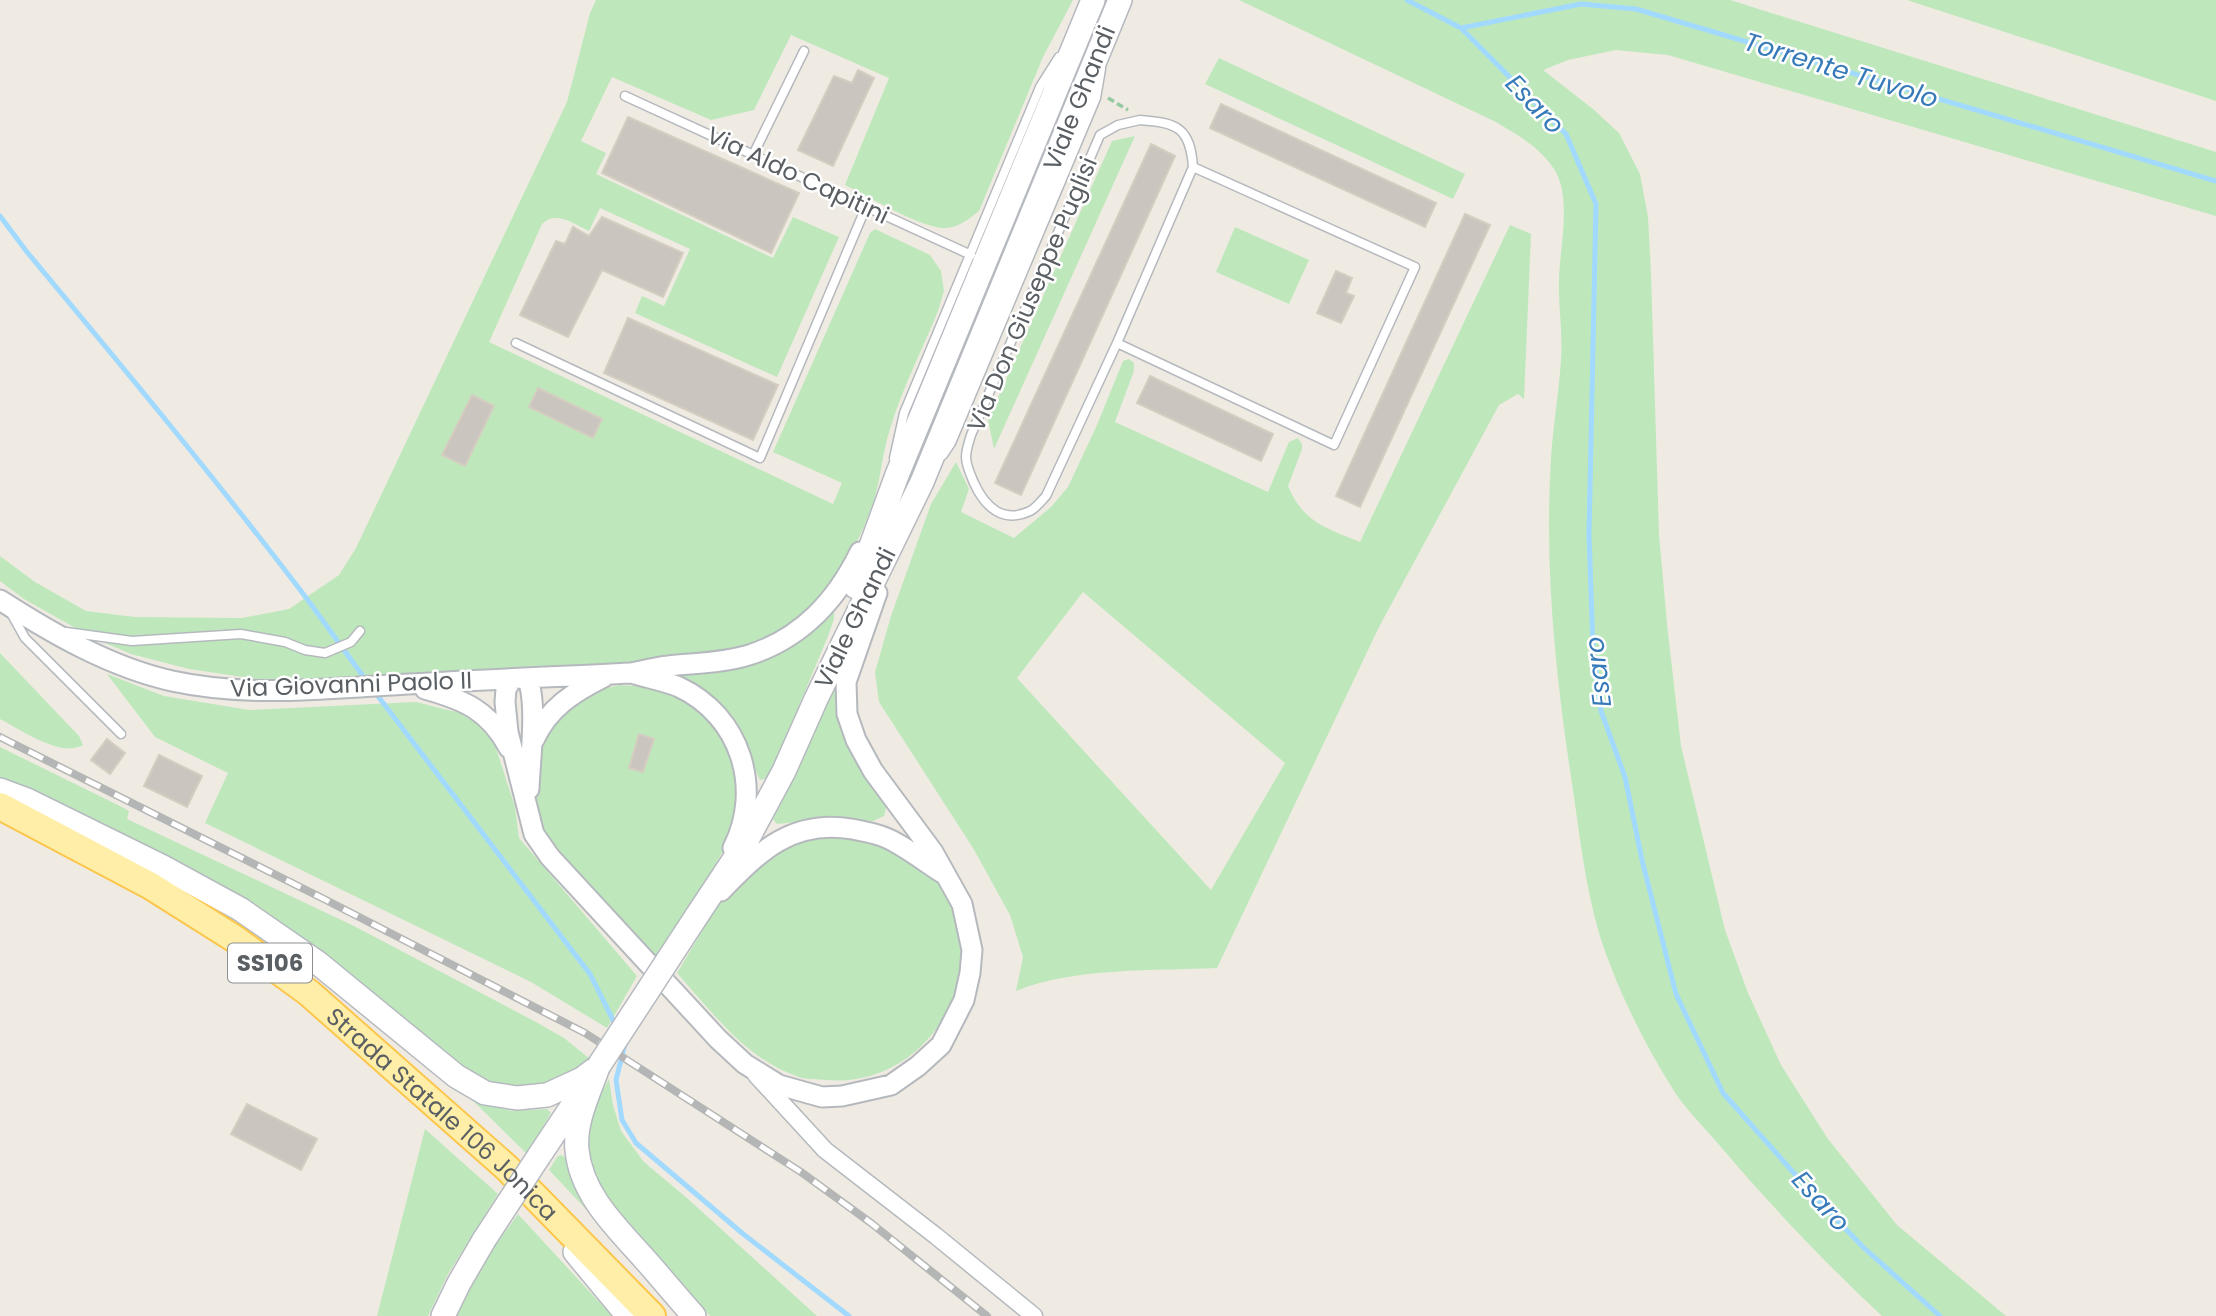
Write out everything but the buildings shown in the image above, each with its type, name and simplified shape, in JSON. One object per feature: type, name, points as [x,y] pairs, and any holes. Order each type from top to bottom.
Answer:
[{"type":"main road","name":"Viale Ghandi","points":[[816,699],[897,475],[1093,0]]},
{"type":"main road","name":"Viale Ghandi","points":[[816,699],[922,482],[1120,0]]},
{"type":"main road","points":[[443,1316],[484,1240],[747,839],[784,771],[816,699]]},
{"type":"main road","points":[[0,790],[39,806],[163,867],[240,909],[318,963],[456,1076],[485,1093],[517,1098],[547,1095],[582,1079],[598,1067]]},
{"type":"main road","name":"Strada Statale 106 Jonica","points":[[0,806],[151,886],[273,965],[338,1017],[507,1168],[652,1316]]},
{"type":"main road","points":[[598,1067],[578,1125],[577,1150],[587,1187],[617,1228],[694,1316]]},
{"type":"main road","points":[[507,1168],[628,1316]]},
{"type":"street","points":[[631,673],[747,656],[776,645],[802,628],[842,587],[897,475]]},
{"type":"street","points":[[745,1064],[779,1085],[821,1097],[842,1096],[891,1085],[941,1045],[964,1000],[972,950],[962,904],[933,852],[873,771],[856,740],[847,714],[846,682],[922,482]]},
{"type":"street","name":"Via Giovanni Paolo II","points":[[3,601],[49,630],[114,661],[172,681],[249,692],[631,673]]},
{"type":"street","points":[[631,673],[678,687],[702,703],[726,725],[737,743],[743,762],[747,780],[747,804],[740,834],[696,917]]},
{"type":"street","points":[[531,747],[544,720],[556,707],[569,696],[610,674]]},
{"type":"street","points":[[529,814],[532,688],[519,679],[506,689],[505,702],[515,759],[534,834],[550,857],[718,1040],[745,1064],[825,1150],[1034,1316]]},
{"type":"street","points":[[407,684],[463,700],[478,709],[507,743],[515,759]]},
{"type":"street","points":[[696,917],[748,863],[772,844],[789,834],[812,828],[839,827],[870,832],[897,843],[944,874]]},
{"type":"lane","points":[[897,475],[894,454],[904,413],[1040,87],[1093,0]]},
{"type":"lane","points":[[922,482],[951,443],[1096,98],[1110,24]]},
{"type":"lane","points":[[753,155],[804,51]]},
{"type":"lane","name":"Via Aldo Capitini","points":[[625,96],[971,255]]},
{"type":"lane","name":"Via Don Giuseppe Puglisi","points":[[1140,121],[1170,124],[1187,136],[1192,150],[1193,167],[1118,343],[1046,496],[1032,510],[1018,514],[1002,514],[989,507],[979,495],[966,457],[971,435],[1100,135],[1118,125],[1140,121]]},
{"type":"lane","points":[[1118,343],[1334,445],[1415,267],[1193,167]]},
{"type":"lane","points":[[516,343],[760,458],[866,207]]},
{"type":"lane","points":[[1027,262],[1041,268]]},
{"type":"lane","points":[[3,601],[25,638],[121,734]]},
{"type":"lane","points":[[49,630],[132,641],[241,635],[285,642],[305,650],[325,653],[351,642],[360,631]]},
{"type":"green space","points":[[596,0],[1073,0],[1043,57],[979,211],[950,228],[935,227],[909,218],[845,185],[889,78],[791,35],[754,110],[711,120],[612,77],[581,141],[606,153],[596,174],[773,258],[793,217],[839,237],[777,377],[635,313],[642,296],[664,306],[690,249],[600,208],[589,231],[559,218],[547,220],[542,224],[489,342],[833,504],[842,483],[773,452],[870,233],[875,229],[930,255],[941,271],[944,291],[938,311],[895,414],[875,497],[860,535],[839,574],[811,608],[779,633],[755,643],[677,659],[367,679],[262,680],[189,669],[131,654],[93,638],[24,599],[0,581],[0,556],[35,582],[86,611],[135,617],[242,618],[289,609],[339,575],[356,548],[567,102],[590,13]]},
{"type":"green space","points":[[1239,0],[1730,0],[2216,152],[2216,216],[1668,55],[1616,50],[1568,60],[1543,70],[1619,133],[1640,174],[1648,217],[1651,273],[1659,534],[1681,746],[1725,930],[1748,993],[1781,1065],[1828,1139],[1897,1225],[2006,1316],[1882,1316],[1799,1234],[1685,1106],[1645,1041],[1613,972],[1599,934],[1585,873],[1561,707],[1550,583],[1549,500],[1561,359],[1559,279],[1564,220],[1563,196],[1557,174],[1535,148],[1496,122]]},
{"type":"green space","points":[[1907,0],[2216,0],[2216,101]]},
{"type":"green space","points":[[1219,58],[1465,174],[1453,199],[1205,84]]},
{"type":"green space","points":[[1135,136],[994,449],[988,420],[1112,141]]},
{"type":"green space","points":[[1510,225],[1531,234],[1524,399],[1518,394],[1499,405],[1379,627],[1217,968],[1089,974],[1039,983],[1016,991],[1023,957],[1010,915],[973,848],[879,702],[875,672],[891,616],[931,504],[956,462],[969,489],[961,512],[1014,538],[1051,507],[1068,487],[1123,361],[1129,359],[1134,363],[1134,371],[1115,422],[1268,492],[1289,442],[1298,438],[1302,449],[1288,486],[1294,498],[1308,516],[1317,522],[1360,542]],"holes":[[[1083,592],[1285,763],[1211,890],[1017,678]]]},
{"type":"green space","points":[[1235,227],[1309,260],[1289,304],[1216,272]]},
{"type":"green space","points":[[834,612],[828,636],[769,778],[760,780],[733,716],[711,696],[679,675],[744,667],[775,653],[827,614]]},
{"type":"green space","points":[[0,653],[79,736],[83,745],[64,748],[53,745],[0,719]]},
{"type":"green space","points":[[107,674],[164,696],[249,710],[416,702],[460,713],[482,727],[494,742],[515,807],[519,838],[637,976],[607,1028],[531,982],[205,823],[228,773],[155,737]]},
{"type":"green space","points":[[837,674],[837,717],[855,757],[886,808],[884,816],[873,821],[833,818],[777,824],[773,819],[795,775]]},
{"type":"green space","points":[[620,685],[667,692],[698,708],[722,736],[731,753],[739,789],[734,826],[725,846],[701,888],[654,958],[553,847],[543,831],[537,808],[537,767],[552,729],[565,713],[581,700],[599,690]]},
{"type":"green space","points":[[0,747],[124,808],[129,811],[127,819],[354,926],[536,1022],[564,1038],[590,1059],[558,1082],[517,1090],[485,1082],[151,854],[0,778]]},
{"type":"green space","points":[[856,832],[913,859],[924,866],[941,884],[957,917],[962,951],[958,985],[944,1016],[923,1044],[896,1065],[864,1078],[803,1078],[778,1068],[745,1046],[677,973],[735,881],[803,835]]},
{"type":"green space","points":[[609,1079],[621,1131],[644,1162],[817,1316],[710,1316],[653,1256],[613,1205],[598,1180],[589,1156],[588,1126],[595,1105]]},
{"type":"green space","points":[[467,1095],[512,1111],[547,1109],[551,1113],[527,1154]]},
{"type":"green space","points":[[425,1129],[498,1194],[448,1274],[428,1316],[377,1316]]},
{"type":"green space","points":[[561,1155],[565,1157],[575,1183],[599,1223],[549,1170]]},
{"type":"green space","points":[[518,1214],[612,1316],[453,1316],[477,1271]]},
{"type":"waterway","name":"Esaro","points":[[1407,0],[1461,28],[1566,134],[1596,204],[1589,535],[1593,647],[1601,711],[1625,777],[1642,860],[1676,994],[1723,1093],[1863,1247],[1940,1316]]},
{"type":"waterway","name":"Torrente Tuvolo","points":[[1461,28],[1581,4],[1636,9],[2216,181]]},
{"type":"waterway","points":[[0,216],[236,508],[366,680]]},
{"type":"waterway","points":[[374,691],[590,974],[616,1026]]},
{"type":"waterway","points":[[625,1044],[616,1080],[622,1120],[636,1143],[742,1233],[849,1316]]},
{"type":"railway","points":[[0,737],[585,1033],[801,1172],[871,1223],[987,1316]]}]
